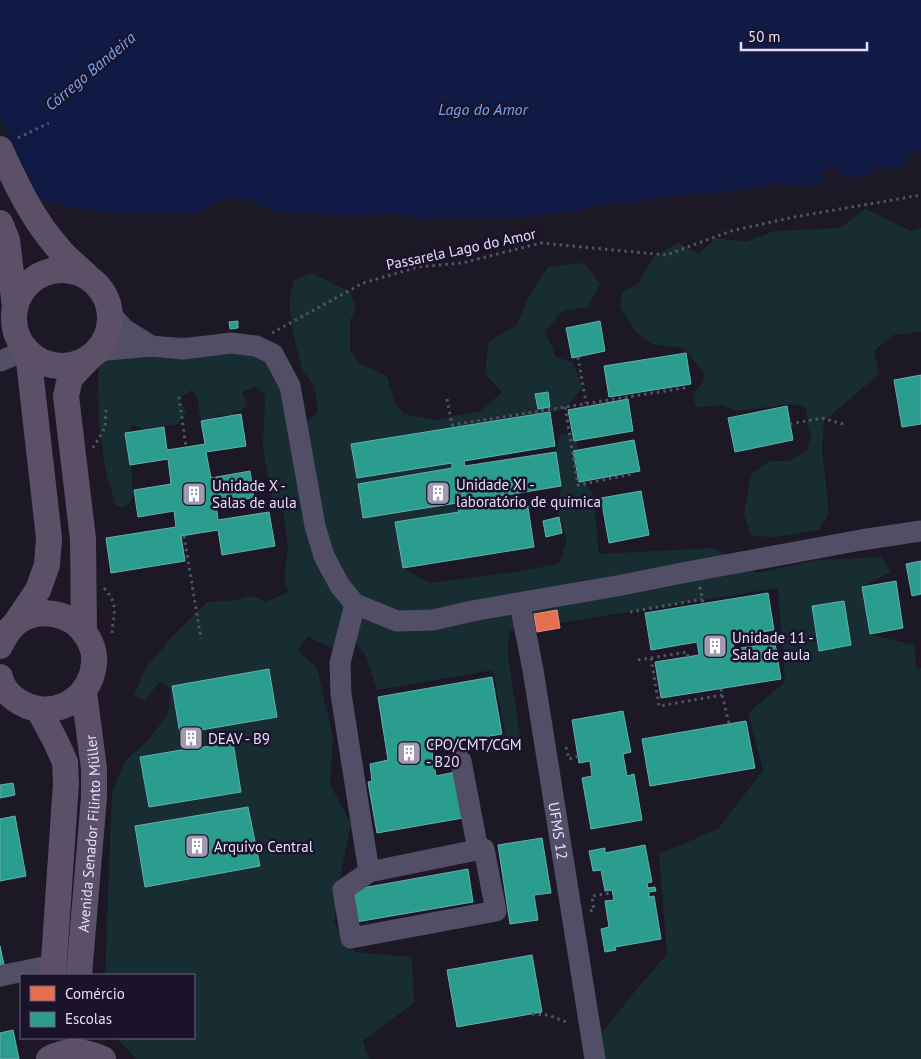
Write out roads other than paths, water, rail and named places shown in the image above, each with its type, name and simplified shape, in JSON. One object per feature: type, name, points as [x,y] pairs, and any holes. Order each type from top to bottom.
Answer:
[{"type":"main road","points":[[3,687],[23,705],[39,710],[56,709],[71,703],[84,692],[92,678],[94,662],[89,643],[83,539],[66,396],[70,378],[100,346],[105,338],[109,326],[110,313],[107,300],[100,289],[59,249],[39,222],[21,192],[6,145]]},
{"type":"main road","points":[[0,223],[7,240],[15,308],[14,324],[19,339],[28,351],[40,360],[53,365],[68,365],[81,361],[93,354]]},
{"type":"main road","points":[[15,308],[21,293],[32,281],[46,273],[62,270],[77,272],[91,280]]},
{"type":"main road","points":[[5,636],[38,590],[47,565],[49,538],[28,351]]},
{"type":"main road","points":[[5,636],[28,616],[44,613],[59,614],[73,621],[89,643]]},
{"type":"main road","name":"Avenida Senador Filinto Müller","points":[[78,974],[94,796],[94,769],[84,692]]},
{"type":"main road","name":"Avenida Senador Filinto Müller","points":[[39,710],[65,762],[66,782],[53,970]]},
{"type":"main road","points":[[38,1059],[46,1039]]},
{"type":"main road","points":[[94,1039],[103,1059]]},
{"type":"main road","points":[[49,1059],[59,1054],[74,1052],[90,1053],[103,1059]]},
{"type":"lane","points":[[110,313],[124,329],[151,346]]},
{"type":"lane","points":[[93,354],[107,350],[151,346],[183,349],[231,343],[256,346],[273,354],[290,386],[315,526],[324,556],[340,586],[355,604],[397,621],[433,620],[682,572],[921,531]]},
{"type":"lane","points":[[0,362],[28,351]]},
{"type":"lane","points":[[355,604],[340,663],[341,694],[369,872]]},
{"type":"lane","name":"UFMS 12","points":[[520,604],[533,670],[595,1059]]},
{"type":"lane","points":[[461,761],[478,850]]},
{"type":"lane","points":[[484,849],[496,912],[351,938],[343,890],[369,872],[484,849]]},
{"type":"lane","points":[[0,976],[53,970]]},
{"type":"water","name":"Lago do Amor","points":[[0,0],[921,0],[921,151],[912,152],[907,158],[906,165],[887,170],[877,166],[873,173],[844,179],[840,172],[832,168],[822,172],[821,177],[827,182],[815,185],[775,184],[747,189],[733,189],[725,194],[695,193],[622,204],[613,200],[605,206],[595,205],[579,211],[512,218],[439,217],[419,219],[398,214],[358,216],[276,212],[245,199],[229,198],[195,213],[121,214],[70,207],[39,199],[0,117]]},
{"type":"place","name":"Unidade XI - laboratório de química","points":[[438,493]]},
{"type":"place","name":"Unidade X - Salas de aula","points":[[194,494]]},
{"type":"place","name":"Unidade 11 - Sala de aula","points":[[715,646]]},
{"type":"place","name":"DEAV - B9","points":[[191,738]]},
{"type":"place","name":"CPO/CMT/CGM - B20","points":[[409,753]]},
{"type":"place","name":"Arquivo Central","points":[[197,846]]},
{"type":"water label","name":"Córrego Bandeira","points":[[90,71]]}]
